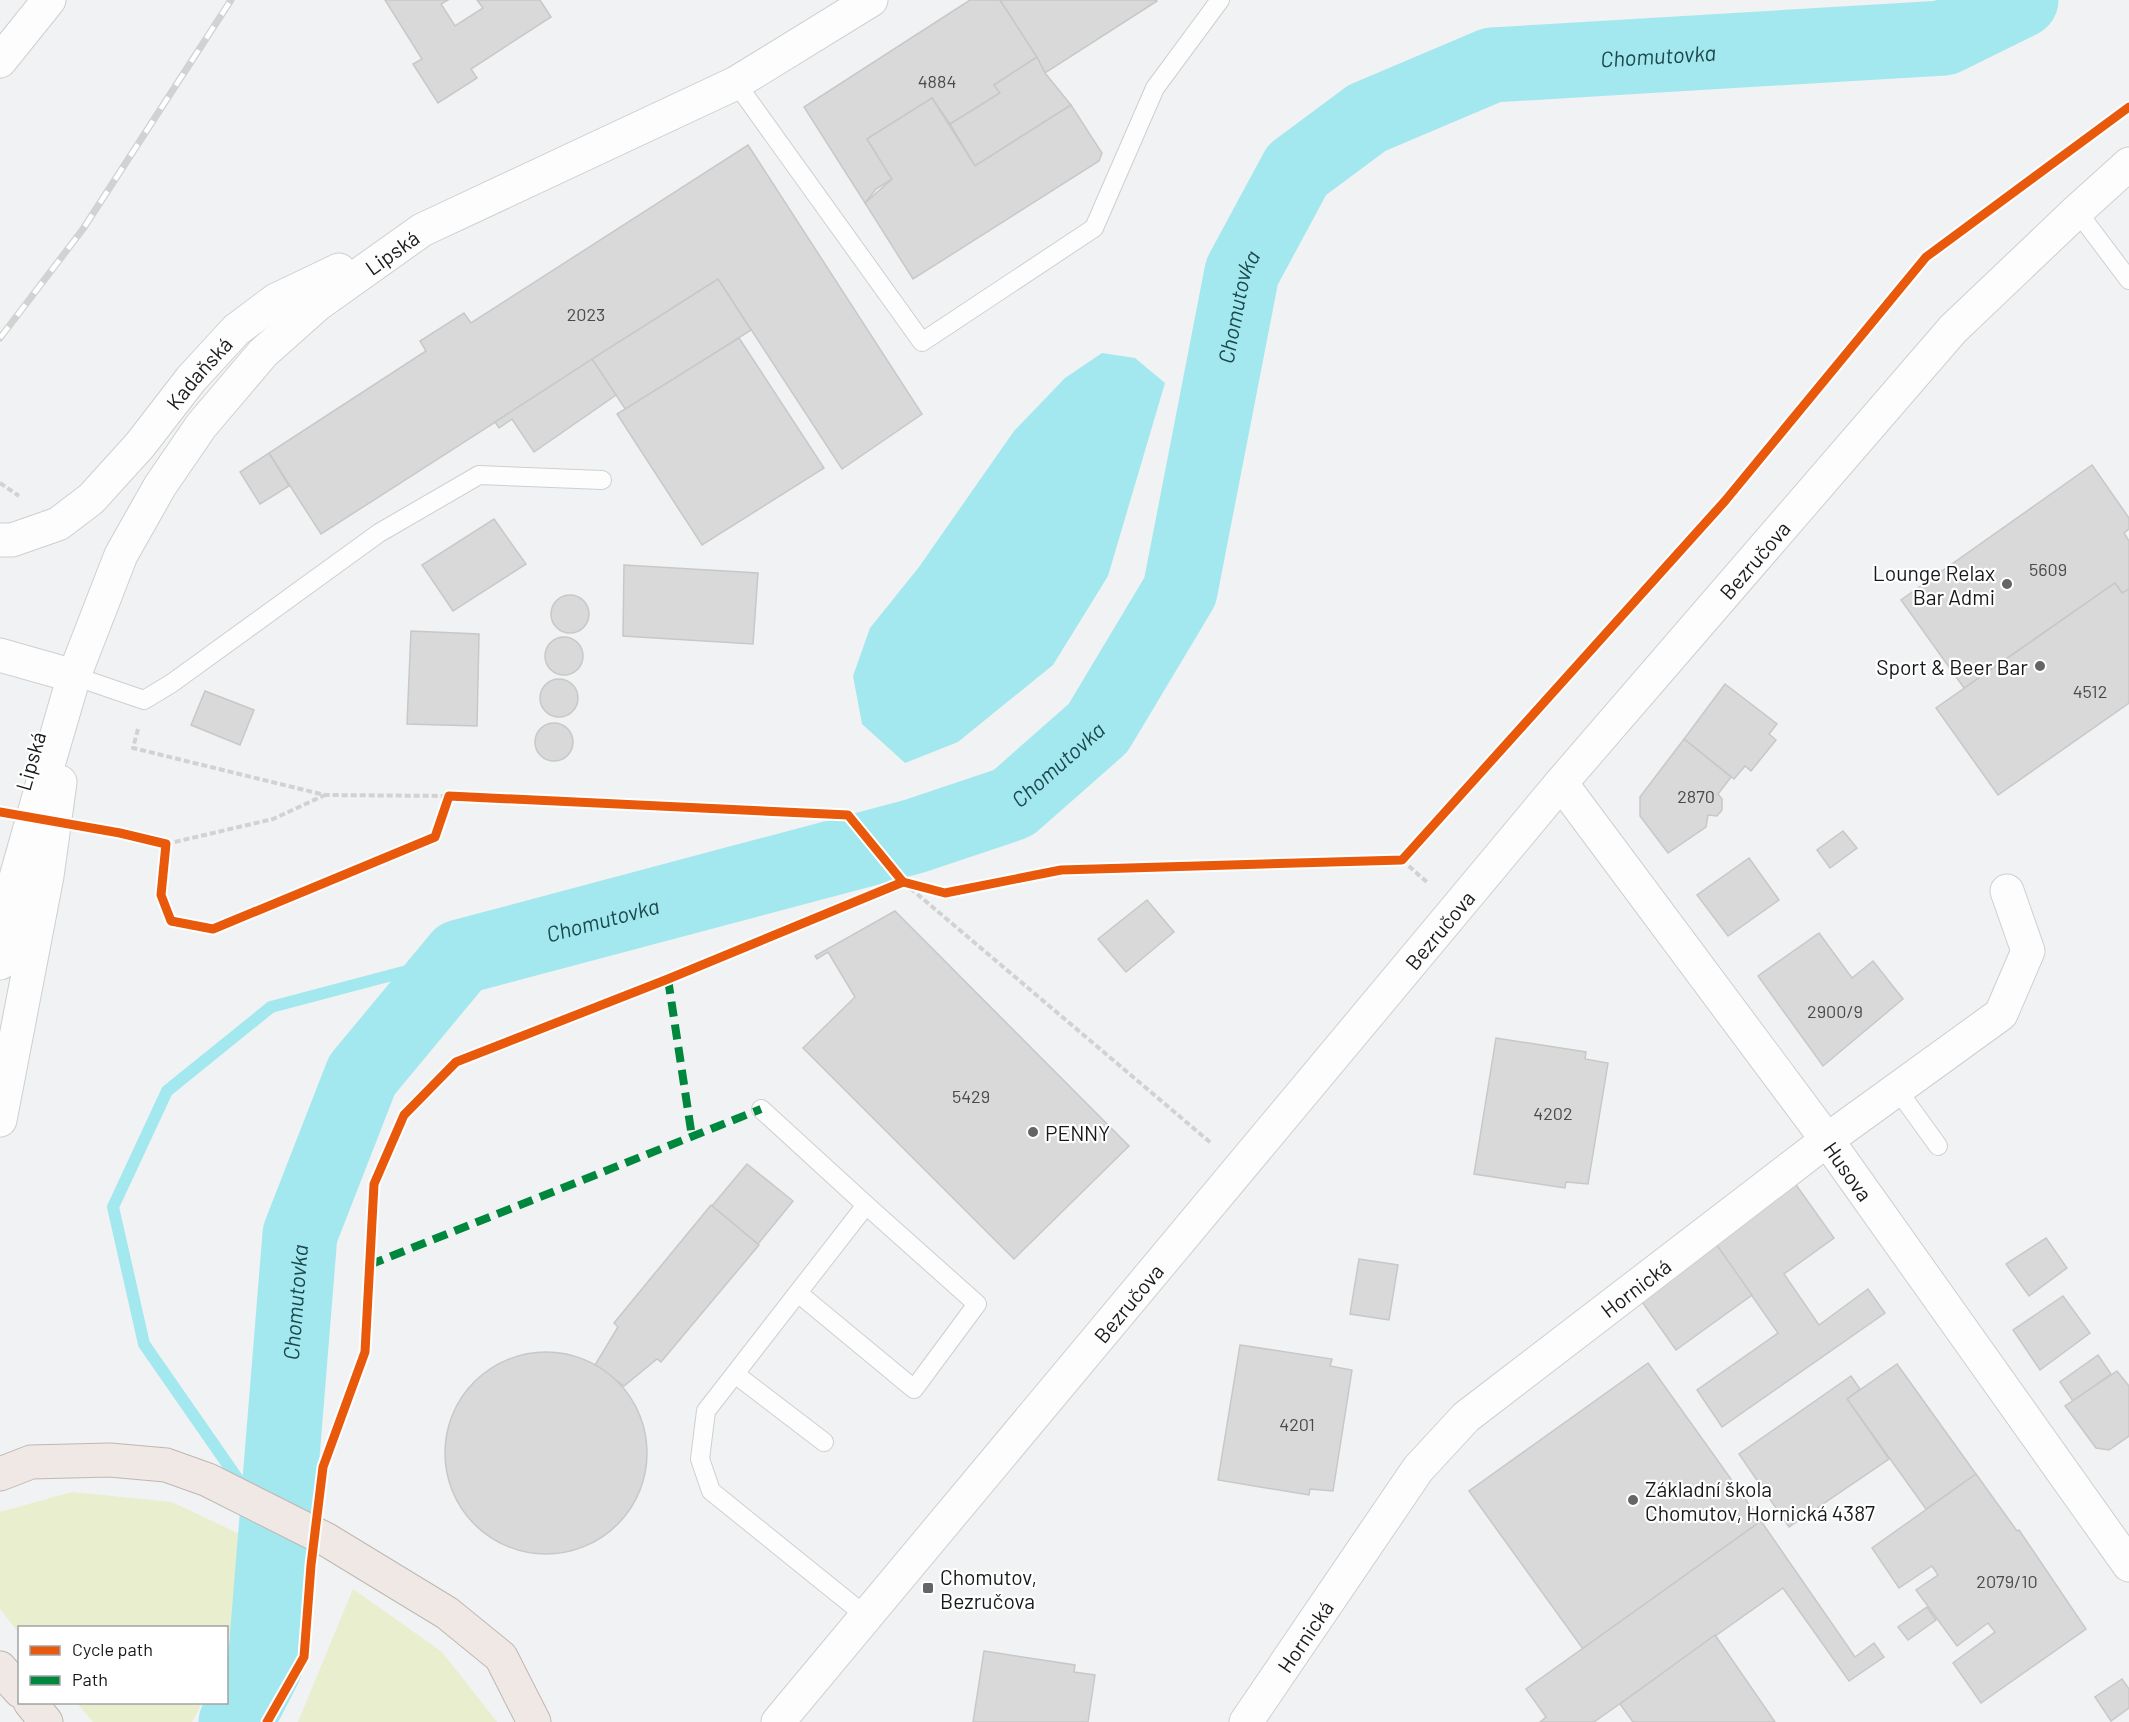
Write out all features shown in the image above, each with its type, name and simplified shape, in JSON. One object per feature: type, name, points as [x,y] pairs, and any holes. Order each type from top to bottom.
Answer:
[{"type":"highway","points":[[0,1474],[31,1462],[110,1460],[166,1465],[208,1480],[327,1540],[447,1612],[501,1658],[534,1722]]},
{"type":"highway","points":[[0,1668],[18,1689]]},
{"type":"highway","points":[[32,1704],[46,1722]]},
{"type":"street","points":[[0,61],[49,0]]},
{"type":"street","name":"Lipská","points":[[0,963],[15,881],[74,676],[121,555],[160,486],[201,426],[263,353],[318,303],[422,230],[736,83],[871,0]]},
{"type":"street","name":"Bezručova","points":[[778,1722],[1561,783],[1953,329],[2129,165]]},
{"type":"street","name":"Kadaňská","points":[[0,540],[12,540],[58,524],[91,499],[140,445],[191,379],[236,330],[276,300],[422,230]]},
{"type":"street","points":[[0,655],[74,676]]},
{"type":"street","name":"Lipská","points":[[0,1120],[47,876],[74,676]]},
{"type":"street","name":"Husova","points":[[1561,783],[1827,1140],[2129,1565]]},
{"type":"street","name":"Hornická","points":[[1246,1722],[1418,1469],[1466,1417],[1827,1140],[2001,1014],[2028,951],[2007,891]]},
{"type":"lane","points":[[736,83],[922,342],[1094,228],[1155,88],[1220,0]]},
{"type":"lane","points":[[2077,211],[2129,280]]},
{"type":"lane","points":[[74,676],[144,700],[172,683],[379,533],[479,475],[602,480]]},
{"type":"lane","points":[[1897,1089],[1938,1146]]},
{"type":"lane","points":[[761,1109],[977,1304],[914,1389],[798,1293]]},
{"type":"lane","points":[[866,1205],[706,1411],[700,1459],[711,1491],[866,1616]]},
{"type":"lane","points":[[735,1374],[824,1442]]},
{"type":"path","points":[[0,483],[19,496]]},
{"type":"path","points":[[144,700],[133,748],[325,795],[448,796],[848,814],[903,882],[1239,1167]]},
{"type":"path","points":[[0,812],[120,833],[166,844],[273,819],[325,795]]},
{"type":"path","points":[[166,844],[161,895],[171,921],[213,929],[435,837],[448,796]]},
{"type":"path","points":[[1390,860],[1402,860],[1409,851]]},
{"type":"path","points":[[892,887],[903,882],[924,888]]},
{"type":"green space","points":[[72,1492],[172,1502],[250,1539],[228,1641],[228,1626],[18,1626],[18,1632],[0,1609],[0,1512]]},
{"type":"green space","points":[[353,1589],[442,1652],[497,1722],[298,1722]]},
{"type":"green space","points":[[78,1704],[201,1704],[192,1722],[93,1722]]},
{"type":"water","points":[[1102,353],[1135,358],[1165,383],[1108,576],[1053,665],[958,742],[905,763],[862,724],[853,676],[870,628],[919,567],[1014,431],[1065,378]]},
{"type":"building","points":[[385,0],[448,0],[441,4],[455,26],[483,8],[477,0],[540,0],[551,17],[471,69],[477,78],[438,103],[413,64],[422,59]]},
{"type":"building","points":[[970,0],[1000,0],[1037,57],[994,85],[1000,93],[950,124],[932,98],[867,139],[892,179],[876,189],[865,203],[804,107]]},
{"type":"building","points":[[1000,0],[1156,0],[1157,1],[1045,73]]},
{"type":"building","points":[[1037,57],[1045,73],[1071,105],[975,166],[950,124],[1000,93],[994,85]]},
{"type":"building","points":[[932,98],[975,166],[1071,105],[1102,153],[1099,161],[913,279],[865,203],[892,179],[867,139]]},
{"type":"building","points":[[748,145],[922,414],[842,469],[718,279],[321,534],[269,453],[426,351],[420,341],[464,313],[471,323]]},
{"type":"building","points":[[718,279],[751,330],[626,410],[592,359]]},
{"type":"building","points":[[739,338],[824,468],[702,545],[617,414]]},
{"type":"building","points":[[592,359],[616,395],[534,452],[512,419],[499,428],[495,422]]},
{"type":"building","points":[[269,453],[289,486],[260,504],[240,472]]},
{"type":"building","points":[[2092,465],[2129,518],[2129,529],[2124,533],[2129,541],[2129,589],[2122,593],[2115,583],[1964,688],[1901,600]]},
{"type":"building","points":[[494,519],[526,564],[453,611],[422,565]]},
{"type":"building","points":[[624,565],[758,573],[753,644],[623,636]]},
{"type":"building","points":[[2115,583],[2122,593],[2129,589],[2129,703],[1998,795],[1936,708]]},
{"type":"building","points":[[570,595],[583,601],[589,614],[583,627],[570,633],[557,627],[551,614],[557,601]]},
{"type":"building","points":[[411,631],[479,634],[477,726],[407,724]]},
{"type":"building","points":[[564,637],[577,643],[583,656],[577,669],[564,675],[551,669],[545,656],[551,643]]},
{"type":"building","points":[[559,679],[572,685],[578,698],[572,711],[559,717],[546,711],[540,698],[546,685]]},
{"type":"building","points":[[1725,684],[1777,724],[1769,734],[1776,740],[1751,771],[1745,766],[1734,779],[1684,739]]},
{"type":"building","points":[[205,691],[254,710],[240,745],[191,725]]},
{"type":"building","points":[[554,723],[567,729],[573,742],[567,755],[554,761],[541,755],[535,742],[541,729]]},
{"type":"building","points":[[1684,739],[1731,777],[1718,794],[1722,799],[1722,810],[1717,816],[1708,815],[1706,827],[1668,853],[1640,816],[1640,797]]},
{"type":"building","points":[[1843,831],[1857,848],[1830,868],[1817,850]]},
{"type":"building","points":[[1749,858],[1779,900],[1728,936],[1697,895]]},
{"type":"building","points":[[1147,900],[1174,932],[1126,972],[1098,939]]},
{"type":"building","points":[[895,911],[1129,1146],[1014,1259],[803,1048],[855,997],[828,952],[817,959],[815,956]]},
{"type":"building","points":[[1819,933],[1852,978],[1873,961],[1903,999],[1823,1066],[1758,976]]},
{"type":"building","points":[[1496,1038],[1586,1052],[1585,1059],[1608,1063],[1588,1184],[1566,1182],[1565,1188],[1474,1174]]},
{"type":"building","points":[[747,1164],[793,1201],[758,1244],[712,1206]]},
{"type":"building","points":[[1794,1182],[1834,1238],[1784,1274],[1819,1325],[1868,1289],[1885,1313],[1722,1427],[1697,1390],[1778,1333],[1713,1240]]},
{"type":"building","points":[[711,1205],[759,1245],[661,1362],[657,1359],[624,1386],[595,1365],[618,1327],[614,1323]]},
{"type":"building","points":[[2046,1238],[2067,1268],[2029,1296],[2006,1264]]},
{"type":"building","points":[[1716,1244],[1752,1295],[1676,1350],[1640,1299]]},
{"type":"building","points":[[1359,1259],[1398,1265],[1389,1320],[1350,1314]]},
{"type":"building","points":[[2063,1296],[2090,1333],[2040,1370],[2013,1330]]},
{"type":"building","points":[[1240,1345],[1332,1359],[1330,1366],[1352,1370],[1333,1491],[1310,1489],[1309,1495],[1218,1480]]},
{"type":"building","points":[[546,1352],[575,1356],[594,1364],[624,1389],[635,1405],[643,1424],[647,1453],[643,1482],[635,1501],[610,1531],[594,1542],[575,1550],[546,1554],[517,1550],[498,1542],[468,1517],[457,1501],[449,1482],[445,1453],[449,1424],[457,1405],[482,1375],[498,1364],[517,1356]]},
{"type":"building","points":[[2098,1355],[2111,1374],[2073,1401],[2060,1382]]},
{"type":"building","points":[[1648,1363],[1761,1521],[1583,1649],[1469,1491]]},
{"type":"building","points":[[1897,1364],[1976,1474],[1926,1509],[1847,1399]]},
{"type":"building","points":[[2117,1371],[2129,1386],[2129,1436],[2109,1450],[2096,1448],[2065,1406]]},
{"type":"building","points":[[1851,1376],[1860,1389],[1847,1399],[1889,1459],[1789,1527],[1739,1454]]},
{"type":"building","points":[[1976,1474],[2017,1531],[2019,1530],[2086,1629],[1981,1703],[1953,1663],[1995,1632],[1988,1623],[1957,1646],[1916,1590],[1938,1575],[1932,1566],[1899,1588],[1872,1548]]},
{"type":"building","points":[[1761,1521],[1855,1657],[1874,1643],[1884,1657],[1849,1681],[1783,1588],[1594,1722],[1540,1722],[1546,1717],[1526,1689]]},
{"type":"building","points":[[1927,1607],[1936,1620],[1908,1640],[1898,1627]]},
{"type":"building","points":[[1715,1635],[1775,1722],[1633,1722],[1620,1704]]},
{"type":"building","points":[[984,1651],[1075,1665],[1074,1672],[1095,1675],[1088,1722],[973,1722]]},
{"type":"building","points":[[2122,1679],[2129,1689],[2129,1708],[2111,1721],[2095,1697]]},
{"type":"waterway","name":"Chomutovka","points":[[236,1722],[265,1666],[300,1234],[362,1075],[460,957],[915,836],[1013,803],[1098,728],[1180,591],[1242,272],[1297,170],[1367,118],[1492,65],[1944,38],[2021,0]]},
{"type":"waterway","points":[[244,1488],[144,1344],[113,1207],[167,1091],[271,1007],[460,957]]},
{"type":"railway","points":[[0,338],[83,229],[231,0]]},
{"type":"marked path","points":[[668,979],[692,1137]]},
{"type":"marked path","points":[[369,1265],[761,1109]]},
{"type":"cycle path","points":[[0,812],[120,833],[166,844],[161,895],[171,921],[213,929],[435,837],[449,796],[848,815],[903,882],[945,893],[1061,870],[1402,860],[1725,501],[1926,257],[2129,107]]},
{"type":"cycle path","points":[[267,1722],[304,1657],[311,1565],[323,1467],[365,1352],[374,1184],[404,1115],[456,1062],[668,979],[903,882]]},
{"type":"place","name":"Lounge Relax Bar Admi","points":[[2007,584]]},
{"type":"place","name":"Sport & Beer Bar","points":[[2040,666]]},
{"type":"place","name":"PENNY","points":[[1033,1132]]},
{"type":"place","name":"Základní škola Chomutov, Hornická 4387","points":[[1633,1500]]},
{"type":"place","name":"Chomutov, Bezručova","points":[[928,1588]]}]
